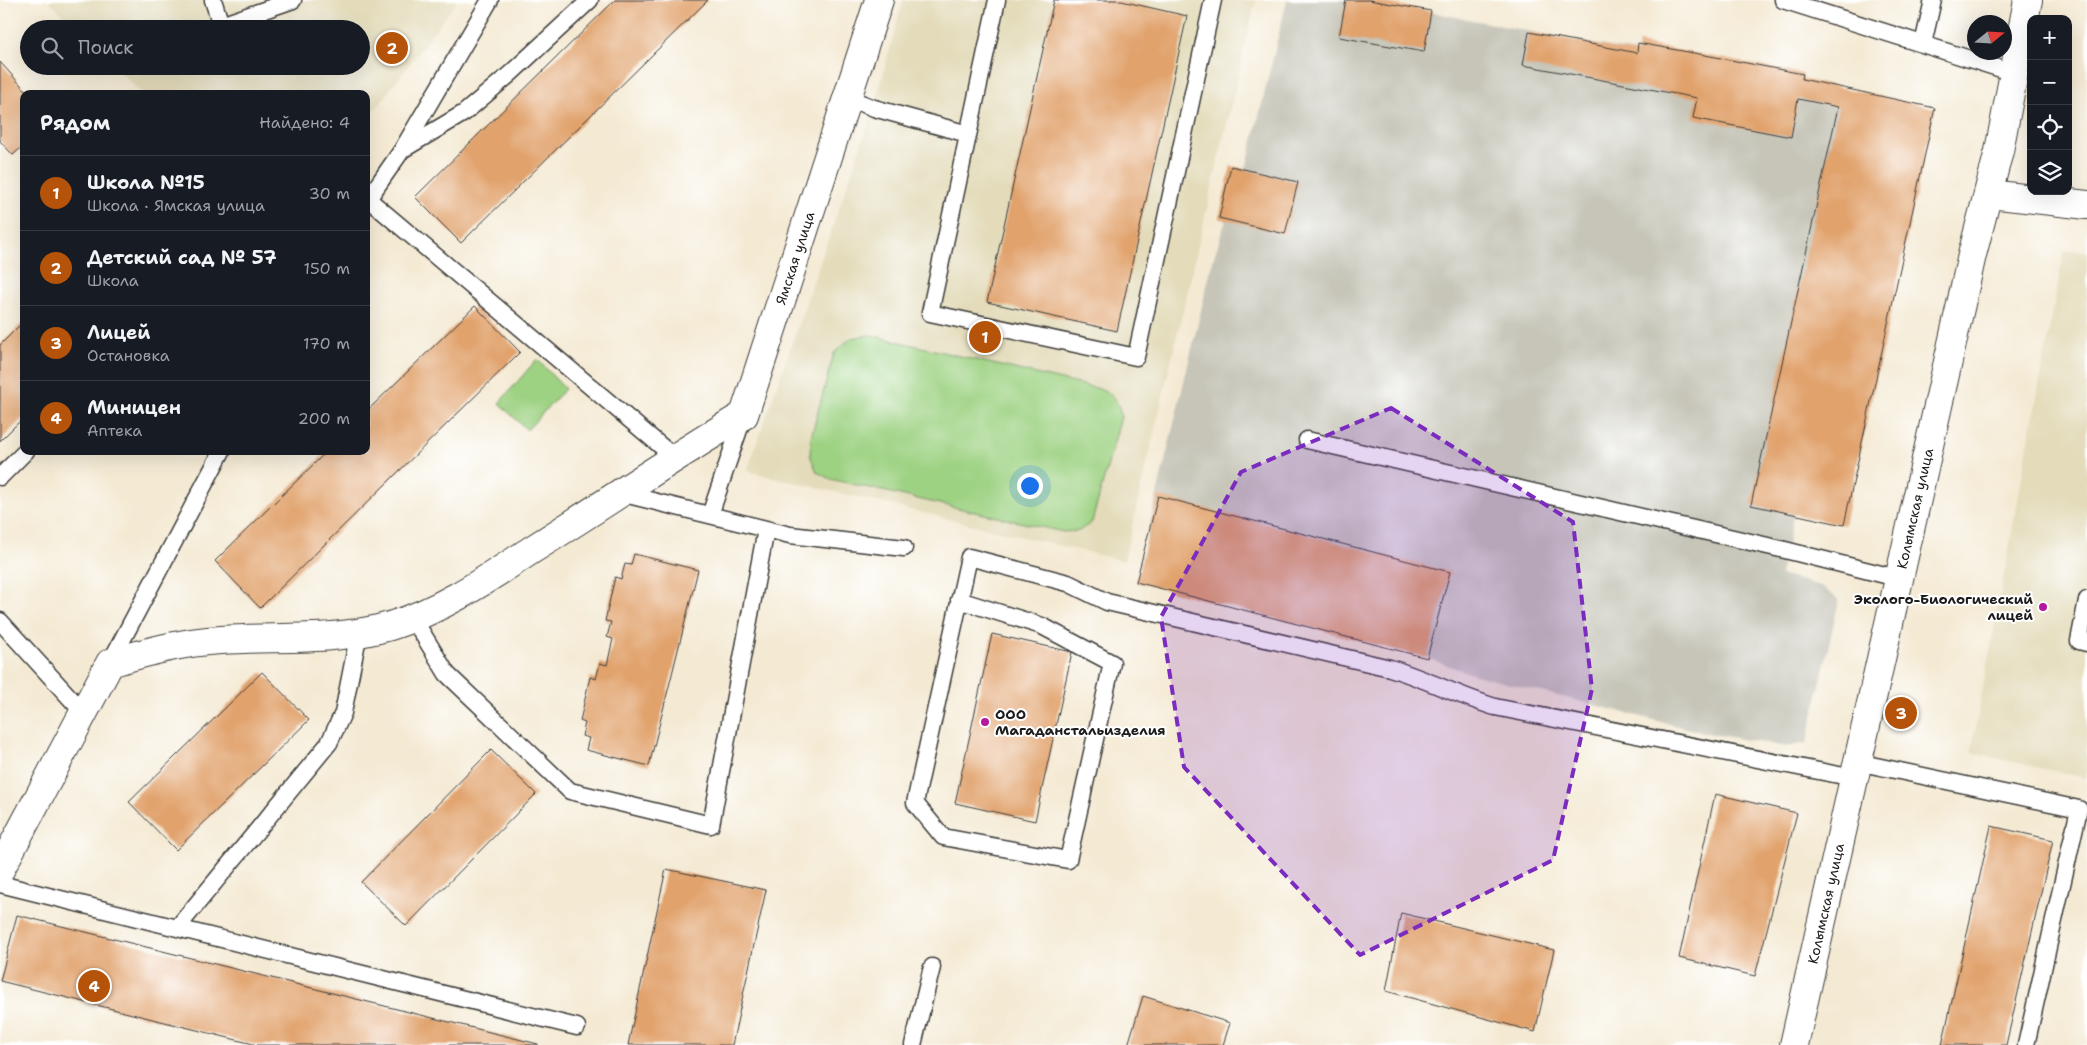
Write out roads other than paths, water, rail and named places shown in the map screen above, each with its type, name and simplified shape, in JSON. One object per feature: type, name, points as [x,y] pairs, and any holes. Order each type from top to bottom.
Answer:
[{"type":"street","name":"Ямская улица","points":[[744,415],[879,0]]},
{"type":"street","name":"Колымская улица","points":[[1794,1045],[1901,580],[1972,255],[1989,194],[2028,0]]},
{"type":"street","points":[[1989,194],[2087,205]]},
{"type":"street","points":[[0,870],[110,662],[174,645],[200,642],[304,638],[359,632],[413,618],[463,594],[620,492],[744,415]]},
{"type":"lane","points":[[214,0],[220,20]]},
{"type":"lane","points":[[235,20],[293,0]]},
{"type":"lane","points":[[370,196],[402,150],[490,0]]},
{"type":"lane","points":[[402,150],[464,113],[510,74],[590,0]]},
{"type":"lane","points":[[997,0],[930,313],[1136,357],[1213,0]]},
{"type":"lane","points":[[1783,0],[2014,73]]},
{"type":"lane","points":[[1923,44],[1933,0]]},
{"type":"lane","points":[[848,98],[874,108],[968,134]]},
{"type":"lane","points":[[370,203],[674,458]]},
{"type":"lane","name":"Ямская улица","points":[[710,515],[744,415]]},
{"type":"lane","points":[[1307,440],[1776,548],[1901,580]]},
{"type":"lane","points":[[0,477],[22,455]]},
{"type":"lane","points":[[110,662],[220,455]]},
{"type":"lane","points":[[620,492],[790,535],[904,548]]},
{"type":"lane","points":[[413,618],[447,674],[570,791],[711,825],[766,529]]},
{"type":"lane","points":[[959,600],[1042,626],[1112,663],[1068,860],[944,837],[915,803],[959,600],[969,557],[1068,583],[1108,602],[1390,668],[1414,675],[1461,696],[1495,707],[2079,809],[2026,1045]]},
{"type":"lane","points":[[2087,600],[2078,641],[2087,642]]},
{"type":"lane","points":[[0,621],[84,712]]},
{"type":"lane","points":[[177,928],[328,743],[343,713],[359,632]]},
{"type":"lane","points":[[0,884],[577,1027]]},
{"type":"lane","points":[[913,1045],[932,967]]},
{"type":"place","name":"Детский сад № 57","points":[[392,48]]},
{"type":"place","name":"Школа №15","points":[[985,337]]},
{"type":"place","name":"Эколого-Биологический лицей","points":[[2043,607]]},
{"type":"place","name":"Лицей","points":[[1901,713]]},
{"type":"place","name":"ООО Магаданстальизделия","points":[[985,722]]},
{"type":"place","name":"Миницен","points":[[94,986]]}]
